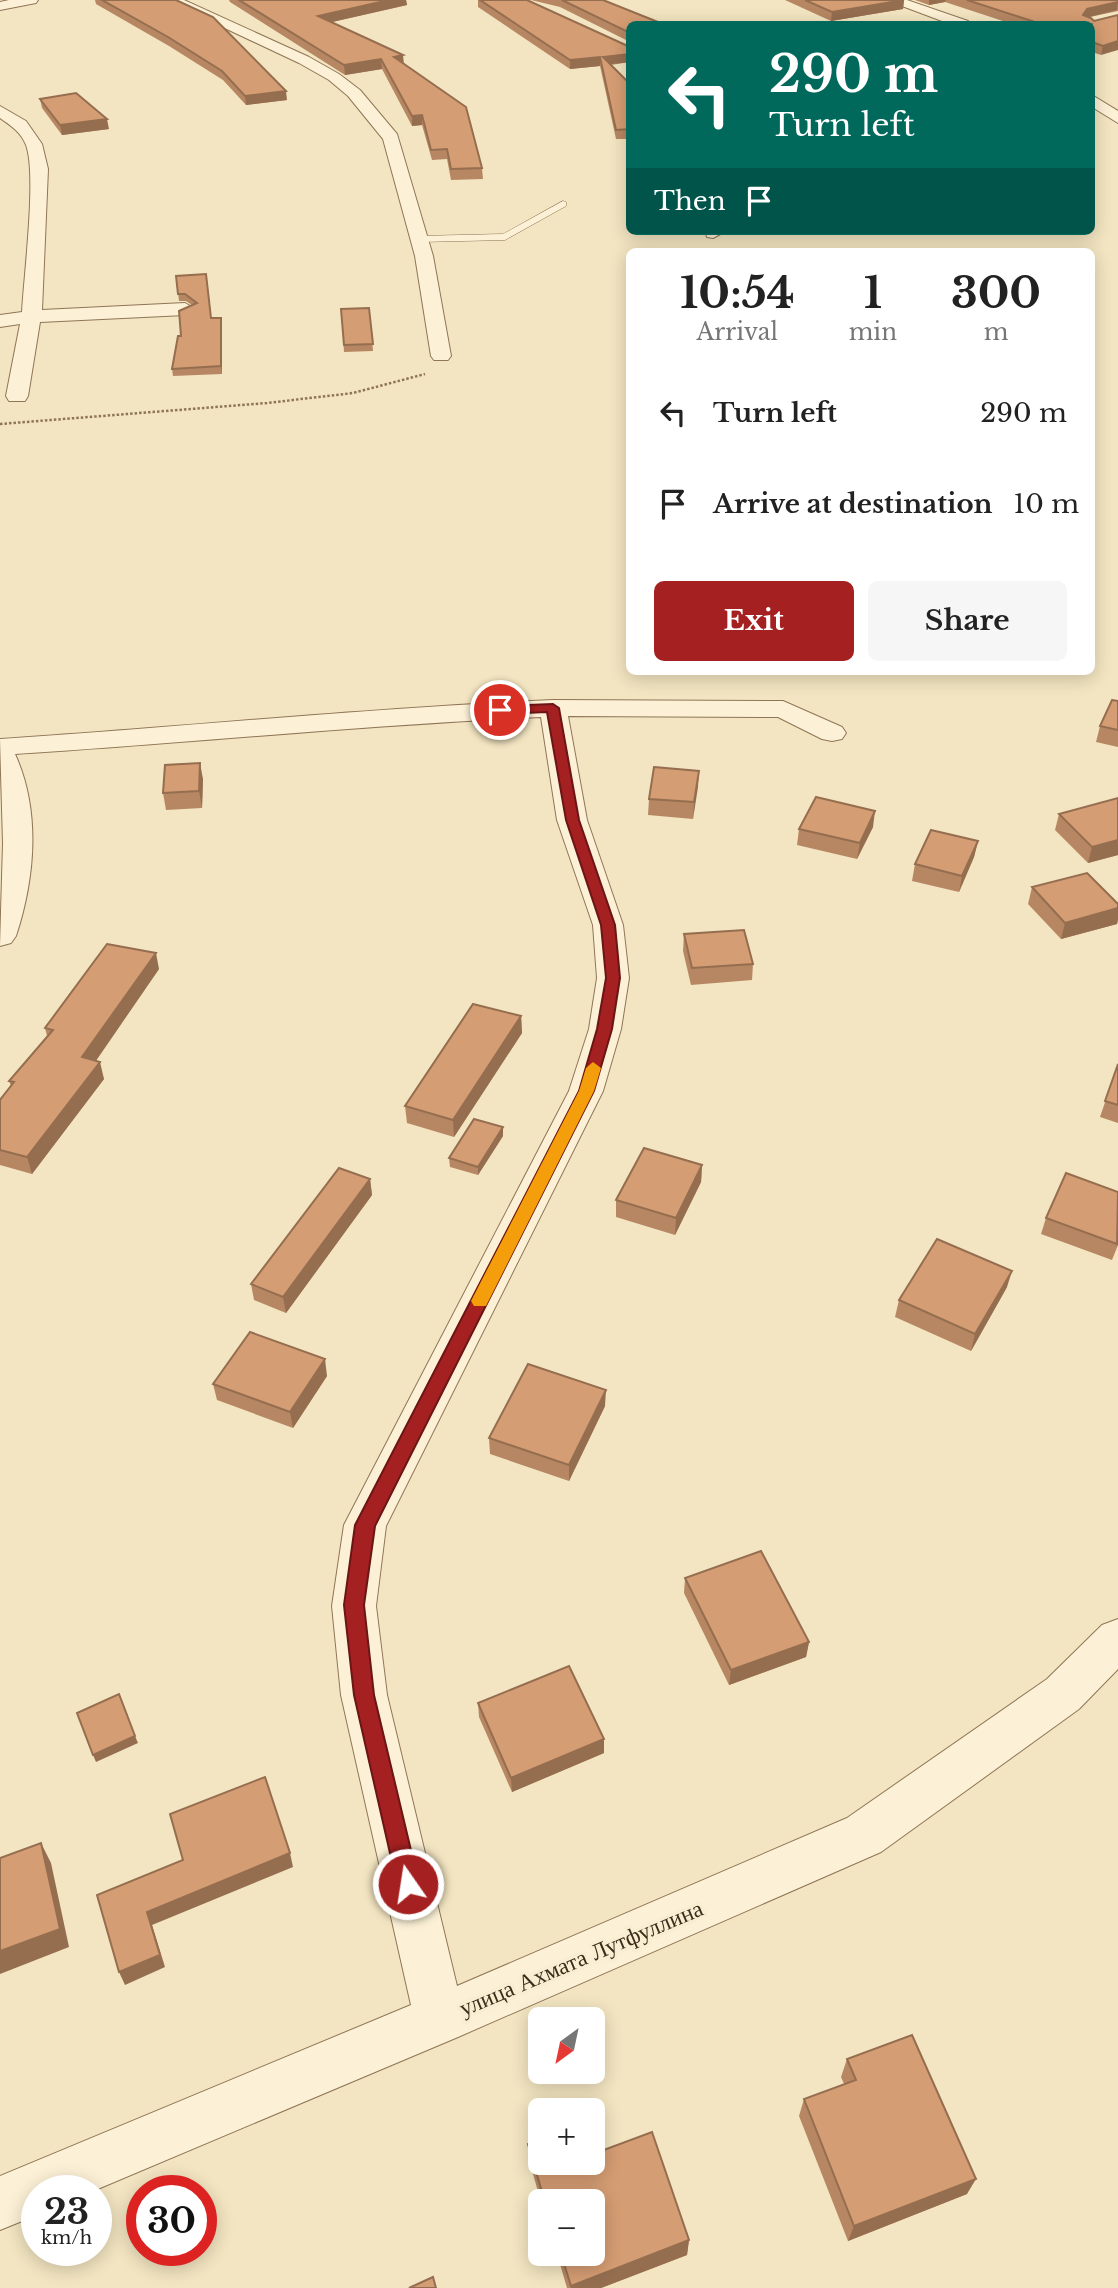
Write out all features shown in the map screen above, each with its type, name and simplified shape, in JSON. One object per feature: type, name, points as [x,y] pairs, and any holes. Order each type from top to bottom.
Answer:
[{"type":"street","points":[[0,6],[30,0]]},
{"type":"street","points":[[172,0],[304,60],[354,93],[391,138],[422,248],[441,356]]},
{"type":"street","points":[[893,0],[953,21]]},
{"type":"street","points":[[1095,102],[1118,118]]},
{"type":"street","points":[[0,111],[20,124],[34,144],[39,169],[32,316],[26,336],[17,396]]},
{"type":"street","points":[[0,321],[32,316],[185,309]]},
{"type":"street","points":[[440,2019],[364,1695],[354,1605],[365,1525],[586,1091],[604,1029],[613,978],[608,925],[572,820],[553,708]]},
{"type":"street","points":[[0,936],[7,920],[20,843],[8,766],[0,749],[420,714],[553,708],[783,709],[832,733]]},
{"type":"street","name":"улица Ахмата Лутфуллина","points":[[0,2203],[440,2019],[863,1835],[1063,1694],[1118,1639]]},
{"type":"lane","points":[[422,248],[505,237],[563,204]]},
{"type":"path","points":[[0,424],[267,403],[353,393],[411,379],[441,368],[441,356]]},
{"type":"building","points":[[102,0],[176,0],[213,17],[286,91],[245,96],[222,71]]},
{"type":"building","points":[[239,0],[389,0],[318,16],[403,55],[394,57],[466,107],[482,168],[451,169],[447,149],[431,150],[422,115],[412,116],[381,59],[344,65]]},
{"type":"building","points":[[480,0],[527,0],[626,45],[626,54],[603,57],[626,80],[626,129],[616,130],[600,57],[570,60]]},
{"type":"building","points":[[562,0],[603,0],[656,21],[626,21],[626,31]]},
{"type":"building","points":[[805,0],[904,0],[832,12]]},
{"type":"building","points":[[967,0],[1118,0],[1087,9],[1083,15],[1094,21],[1032,21]]},
{"type":"building","points":[[1118,15],[1118,41],[1103,46],[1095,43],[1094,21]]},
{"type":"building","points":[[76,93],[107,119],[60,125],[40,99]]},
{"type":"building","points":[[206,274],[211,318],[221,318],[221,366],[172,369],[178,336],[181,336],[179,311],[197,303],[185,294],[178,294],[176,276]]},
{"type":"building","points":[[369,308],[373,344],[344,345],[341,309]]},
{"type":"building","points":[[1112,700],[1118,701],[1118,730],[1100,726]]},
{"type":"building","points":[[200,763],[199,791],[163,793],[165,765]]},
{"type":"building","points":[[654,767],[699,771],[694,802],[649,799]]},
{"type":"building","points":[[816,797],[875,811],[860,843],[799,829]]},
{"type":"building","points":[[1118,798],[1118,840],[1092,847],[1059,814]]},
{"type":"building","points":[[931,830],[978,841],[962,876],[915,864]]},
{"type":"building","points":[[1087,873],[1118,904],[1118,908],[1065,923],[1032,887]]},
{"type":"building","points":[[744,930],[753,964],[692,968],[684,934]]},
{"type":"building","points":[[107,944],[156,953],[82,1057],[100,1062],[27,1157],[0,1150],[0,1100],[14,1082],[9,1081],[53,1030],[45,1028]]},
{"type":"building","points":[[473,1004],[521,1016],[453,1120],[405,1106]]},
{"type":"building","points":[[1118,1064],[1118,1105],[1105,1101]]},
{"type":"building","points":[[474,1119],[503,1127],[478,1167],[449,1158]]},
{"type":"building","points":[[644,1148],[702,1165],[676,1218],[616,1200]]},
{"type":"building","points":[[339,1168],[370,1179],[283,1297],[251,1284]]},
{"type":"building","points":[[1066,1173],[1118,1192],[1117,1244],[1046,1218]]},
{"type":"building","points":[[937,1239],[1012,1271],[975,1334],[899,1300]]},
{"type":"building","points":[[250,1332],[325,1359],[290,1412],[213,1384]]},
{"type":"building","points":[[528,1364],[606,1390],[569,1465],[489,1438]]},
{"type":"building","points":[[761,1551],[809,1642],[731,1670],[685,1578]]},
{"type":"building","points":[[569,1666],[604,1739],[511,1778],[478,1703]]},
{"type":"building","points":[[119,1694],[135,1736],[93,1755],[77,1713]]},
{"type":"building","points":[[265,1777],[290,1853],[147,1912],[160,1955],[119,1972],[97,1895],[183,1860],[170,1814]]},
{"type":"building","points":[[41,1843],[60,1929],[0,1951],[0,1858]]},
{"type":"building","points":[[912,2035],[976,2179],[854,2226],[804,2099],[856,2080],[847,2059]]},
{"type":"building","points":[[652,2132],[689,2240],[571,2286],[565,2266],[605,2266],[605,2189],[541,2189],[537,2175],[605,2175],[605,2150]]},
{"type":"building","points":[[433,2277],[436,2288],[409,2288]]},
{"type":"slow traffic","points":[[480,1301],[586,1091],[593,1068]]},
{"type":"route","points":[[408,1884],[364,1695],[354,1605],[365,1525],[586,1091],[604,1029],[613,978],[608,925],[572,820],[553,708],[500,710]]}]
